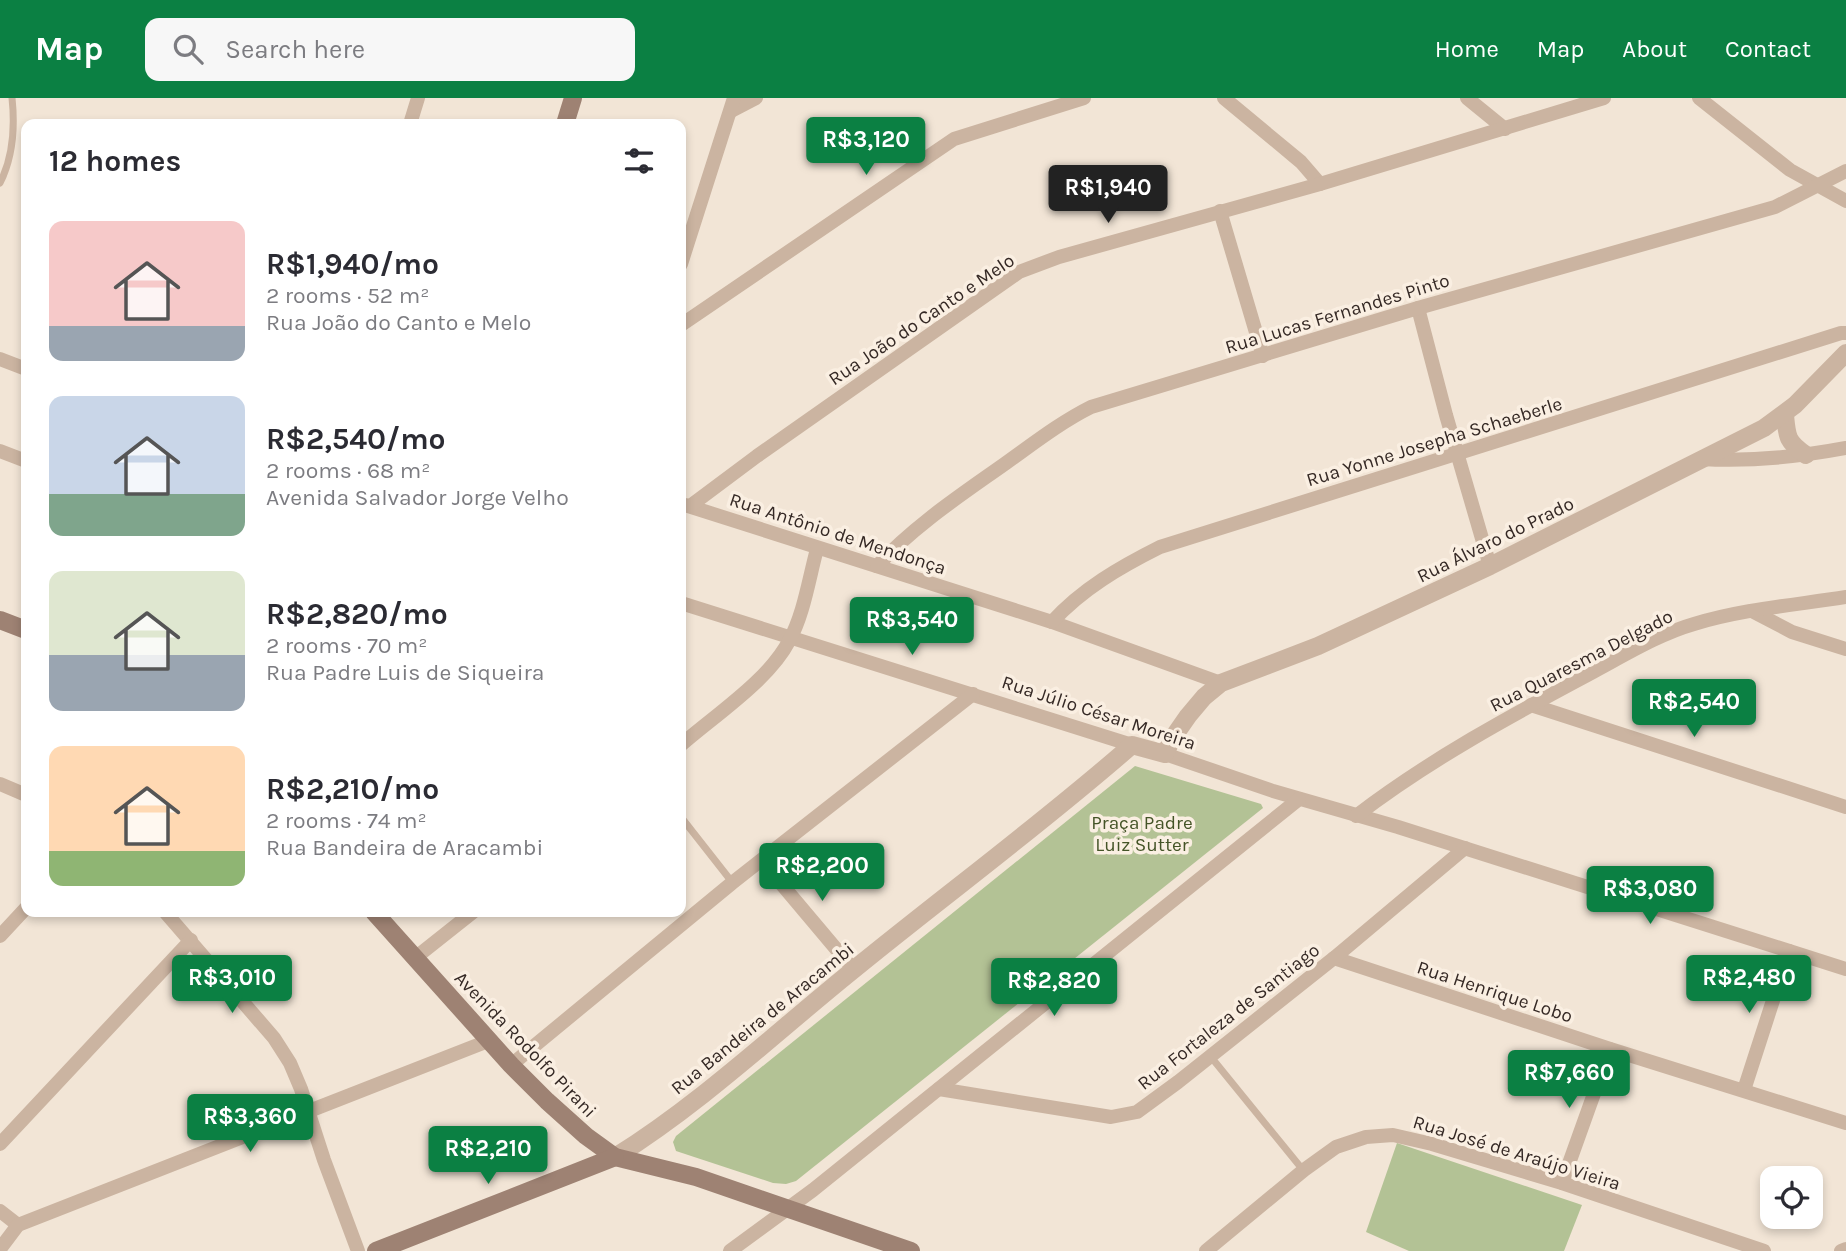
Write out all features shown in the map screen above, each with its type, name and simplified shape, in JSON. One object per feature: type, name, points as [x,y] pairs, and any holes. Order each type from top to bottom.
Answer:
[{"type":"main road","points":[[567,119],[573,98]]},
{"type":"main road","points":[[0,620],[21,628]]},
{"type":"main road","name":"Avenida Rodolfo Pirani","points":[[378,917],[511,1065],[567,1119],[615,1157],[696,1177],[911,1251]]},
{"type":"main road","name":"Rua Bandeira de Aracambi","points":[[376,1251],[615,1157]]},
{"type":"street","points":[[412,119],[418,98]]},
{"type":"street","points":[[686,249],[733,104],[756,98]]},
{"type":"street","points":[[686,322],[954,139],[1084,98]]},
{"type":"street","points":[[1224,98],[1301,162],[1320,184]]},
{"type":"street","points":[[1467,98],[1505,129]]},
{"type":"street","name":"Rua João do Canto e Melo","points":[[686,504],[1019,272],[1059,257],[1320,184],[1604,98]]},
{"type":"street","points":[[1699,98],[1772,158],[1846,201]]},
{"type":"street","name":"Rua Lucas Fernandes Pinto","points":[[877,566],[923,522],[1091,407],[1418,308],[1775,207],[1846,171]]},
{"type":"street","points":[[1220,211],[1263,356]]},
{"type":"street","points":[[1418,308],[1490,566]]},
{"type":"street","name":"Rua Yonne Josepha Schaeberle","points":[[1052,622],[1087,590],[1123,566],[1160,547],[1846,333]]},
{"type":"street","name":"Rua Álvaro do Prado","points":[[1166,754],[1172,739],[1188,716],[1204,697],[1221,683],[1318,646],[1490,566],[1702,459],[1784,415],[1846,353]]},
{"type":"street","points":[[0,359],[21,367]]},
{"type":"street","points":[[1784,415],[1788,440],[1793,447],[1806,455]]},
{"type":"street","points":[[1702,459],[1740,461],[1846,449]]},
{"type":"street","points":[[0,451],[21,459]]},
{"type":"street","name":"Rua Antônio de Mendonça","points":[[686,505],[1052,622],[1221,683]]},
{"type":"street","points":[[686,741],[766,673],[781,655],[791,639],[817,549]]},
{"type":"street","name":"Rua Quaresma Delgado","points":[[1356,816],[1391,789],[1531,705],[1692,624],[1752,611],[1846,597]]},
{"type":"street","name":"Rua Júlio César Moreira","points":[[686,605],[1846,969]]},
{"type":"street","points":[[1752,611],[1792,632],[1846,649]]},
{"type":"street","points":[[511,1065],[732,883],[973,694]]},
{"type":"street","points":[[1531,705],[1846,807]]},
{"type":"street","name":"Rua Bandeira de Aracambi","points":[[615,1157],[674,1117],[1132,745]]},
{"type":"street","points":[[0,783],[21,793]]},
{"type":"street","points":[[730,1251],[788,1208],[1299,799]]},
{"type":"street","name":"Rua Fortaleza de Santiago","points":[[939,1088],[1111,1117],[1137,1112],[1334,958],[1465,848]]},
{"type":"street","points":[[762,861],[853,969]]},
{"type":"street","points":[[0,936],[21,913]]},
{"type":"street","points":[[170,917],[274,1038],[290,1063],[310,1112],[324,1160],[358,1251]]},
{"type":"street","points":[[415,958],[467,917]]},
{"type":"street","points":[[0,1144],[191,940]]},
{"type":"street","points":[[1744,1090],[1789,951]]},
{"type":"street","name":"Rua Henrique Lobo","points":[[1334,958],[1609,1049],[1846,1123]]},
{"type":"street","points":[[0,1249],[18,1225],[488,1041]]},
{"type":"street","points":[[1562,1183],[1609,1049]]},
{"type":"street","name":"Rua José de Araújo Vieira","points":[[1206,1251],[1336,1147],[1366,1137],[1392,1135],[1432,1144],[1562,1183],[1764,1251]]},
{"type":"street","points":[[0,1211],[18,1225]]},
{"type":"street","points":[[1841,1251],[1846,1249]]},
{"type":"lane","points":[[0,183],[10,153],[14,123],[12,98]]},
{"type":"lane","points":[[686,823],[732,883]]},
{"type":"lane","points":[[1212,1056],[1304,1170]]},
{"type":"green space","name":"Praça Padre Luiz Sutter","points":[[1135,766],[1261,804],[1263,808],[796,1181],[786,1184],[773,1183],[676,1151],[673,1142],[676,1136]]},
{"type":"green space","points":[[1397,1143],[1582,1205],[1564,1251],[1409,1251],[1366,1232]]}]
